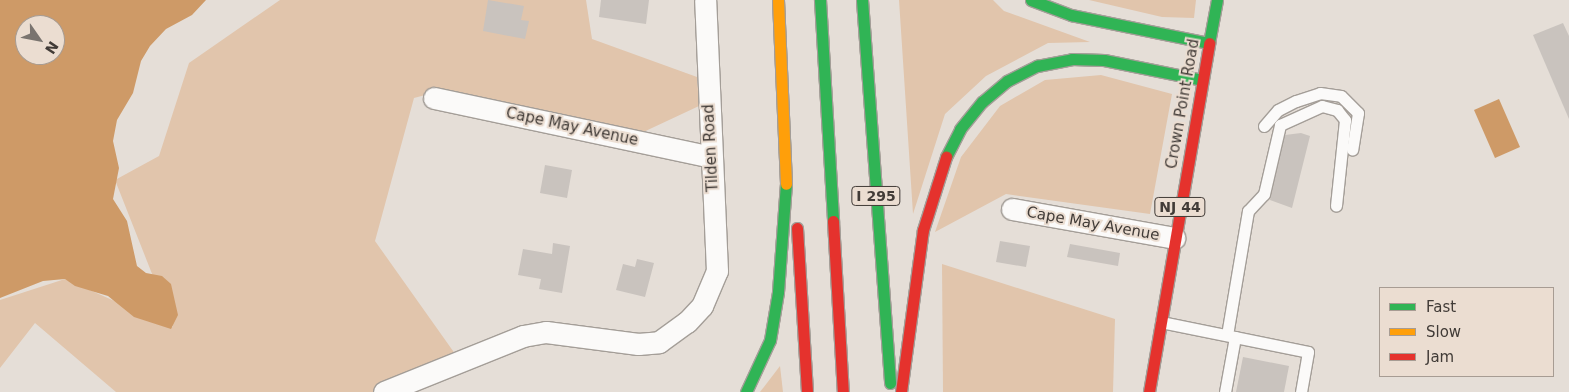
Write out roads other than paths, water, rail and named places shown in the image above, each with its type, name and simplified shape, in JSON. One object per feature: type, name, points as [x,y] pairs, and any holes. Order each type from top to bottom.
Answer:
[{"type":"main road","points":[[778,0],[787,162],[797,227],[807,392]]},
{"type":"main road","name":"I 295","points":[[820,0],[843,392]]},
{"type":"main road","name":"I 295","points":[[862,0],[890,392]]},
{"type":"main road","points":[[1031,0],[1071,16],[1209,44]]},
{"type":"main road","name":"Crown Point Road","points":[[1149,392],[1174,238],[1218,0]]},
{"type":"main road","points":[[902,392],[913,286],[924,230],[942,168],[960,129],[982,102],[1007,81],[1037,66],[1072,59],[1104,60],[1202,80]]},
{"type":"main road","points":[[746,392],[770,340],[778,292],[787,162]]},
{"type":"street","name":"Tilden Road","points":[[384,392],[523,336],[546,332],[638,344],[659,342],[687,322],[708,295],[717,271],[705,0]]},
{"type":"street","name":"Cape May Avenue","points":[[434,98],[711,157]]},
{"type":"street","name":"Cape May Avenue","points":[[1012,209],[1174,238]]},
{"type":"lane","points":[[1264,126],[1278,110],[1296,100],[1320,93],[1341,96],[1358,113],[1352,150]]},
{"type":"lane","points":[[1225,392],[1248,211],[1264,194],[1280,125],[1322,106],[1337,110],[1345,120],[1336,206]]},
{"type":"lane","points":[[1160,321],[1308,352],[1300,392]]}]
